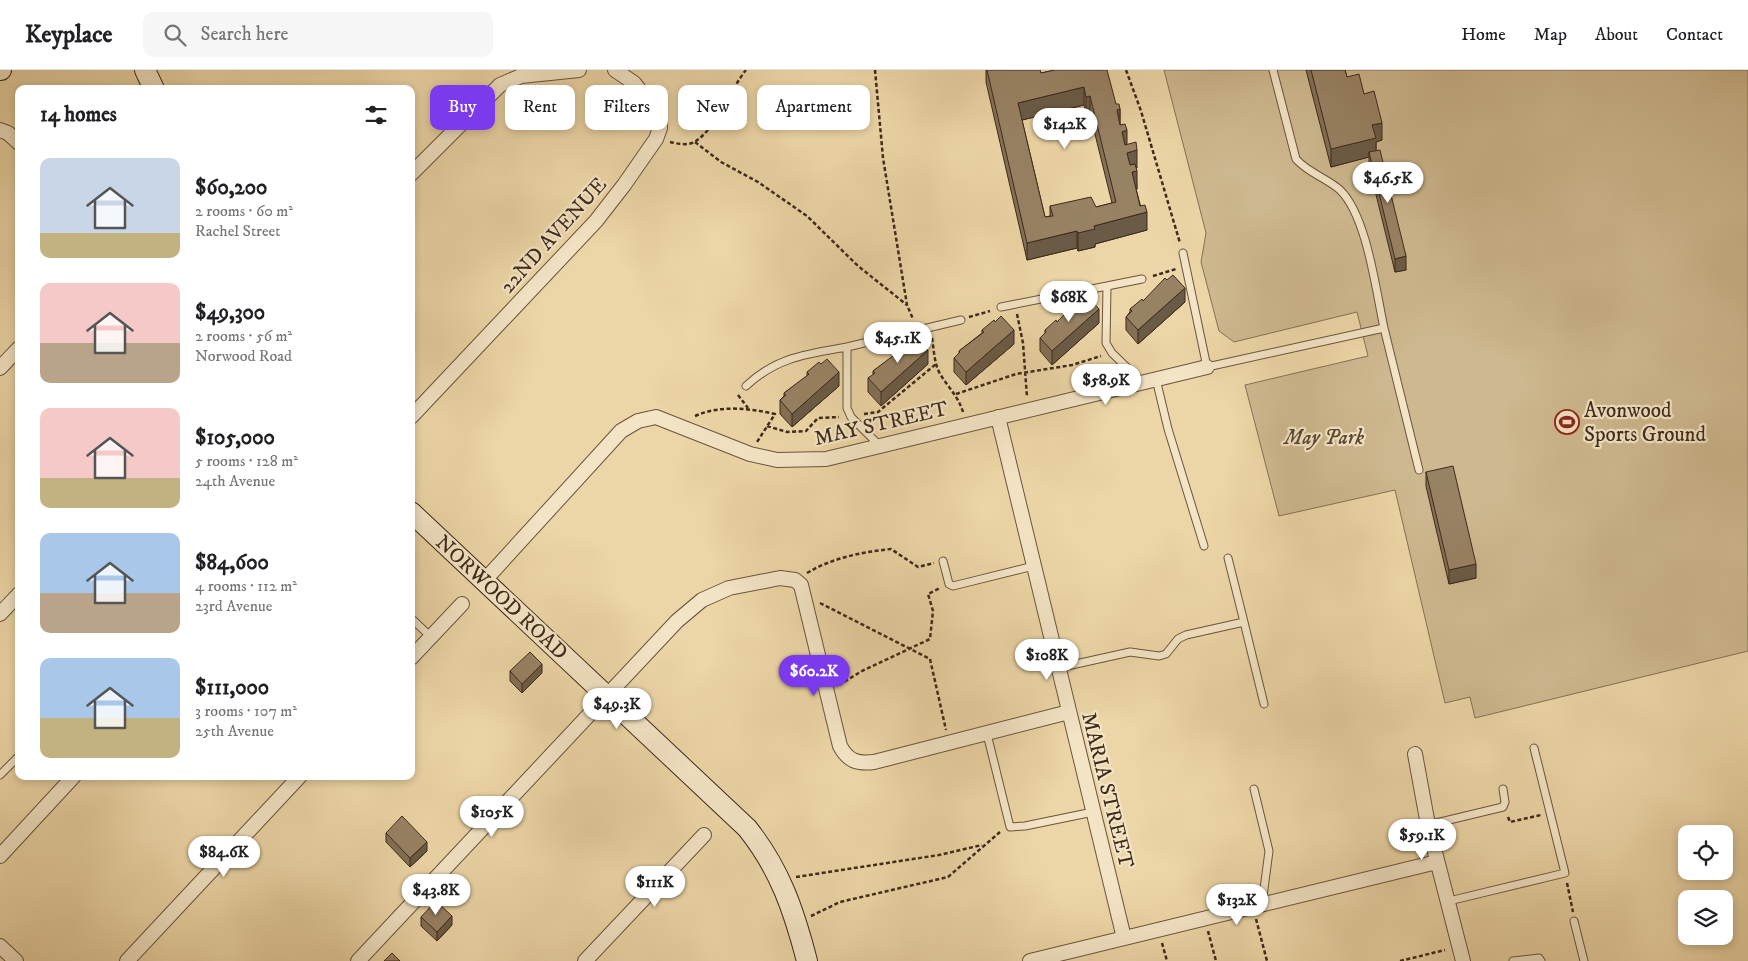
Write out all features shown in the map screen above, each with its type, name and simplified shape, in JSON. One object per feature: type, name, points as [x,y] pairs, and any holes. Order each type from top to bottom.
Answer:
[{"type":"street","points":[[145,70],[152,85]]},
{"type":"street","points":[[415,170],[490,93],[509,80],[521,76],[579,70]]},
{"type":"street","name":"22ND AVENUE","points":[[415,413],[596,221],[656,139],[660,128],[659,115],[634,84],[615,70]]},
{"type":"street","points":[[0,130],[8,133],[15,139]]},
{"type":"street","points":[[0,368],[15,352]]},
{"type":"street","name":"MAY STREET","points":[[484,581],[622,431],[629,425],[646,418],[664,419],[750,454],[777,460],[826,459],[1207,367]]},
{"type":"street","name":"MARIA STREET","points":[[998,417],[1124,938]]},
{"type":"street","name":"NORWOOD ROAD","points":[[415,516],[727,808],[759,843],[776,870],[789,898],[806,961]]},
{"type":"street","points":[[358,961],[677,620],[702,600],[729,588],[780,578],[795,580],[800,585],[806,602],[840,746],[850,760],[863,763],[987,734],[1069,712]]},
{"type":"street","points":[[0,614],[15,598]]},
{"type":"street","points":[[415,654],[462,604]]},
{"type":"street","points":[[1415,754],[1428,825],[1464,961]]},
{"type":"street","points":[[0,856],[70,780]]},
{"type":"street","points":[[127,961],[296,780]]},
{"type":"street","points":[[586,961],[704,835]]},
{"type":"street","points":[[1032,961],[1437,862]]},
{"type":"street","points":[[0,946],[16,961]]},
{"type":"lane","points":[[1273,70],[1296,159],[1306,169],[1340,191],[1360,222],[1419,470]]},
{"type":"lane","points":[[1183,253],[1207,367],[1384,328]]},
{"type":"lane","points":[[1002,307],[1142,279]]},
{"type":"lane","points":[[1107,286],[1106,343],[1112,352],[1142,382]]},
{"type":"lane","points":[[746,386],[765,370],[781,361],[960,320]]},
{"type":"lane","points":[[847,347],[847,408],[852,417],[879,445]]},
{"type":"lane","points":[[1156,379],[1168,429],[1204,546]]},
{"type":"lane","points":[[1228,558],[1264,704]]},
{"type":"lane","points":[[943,562],[949,584],[956,586],[1034,566]]},
{"type":"lane","points":[[415,622],[431,637]]},
{"type":"lane","points":[[1058,668],[1130,652],[1159,656],[1166,654],[1178,639],[1186,635],[1244,622]]},
{"type":"lane","points":[[987,734],[1009,825],[1012,828],[1093,812]]},
{"type":"lane","points":[[1449,901],[1565,873],[1534,748]]},
{"type":"lane","points":[[0,775],[15,760]]},
{"type":"lane","points":[[1254,789],[1269,851],[1258,906]]},
{"type":"lane","points":[[1428,825],[1504,807],[1503,789]]},
{"type":"lane","points":[[1574,921],[1584,961]]},
{"type":"lane","points":[[1513,961],[1532,957],[1539,958],[1541,961]]},
{"type":"path","points":[[656,139],[680,145],[696,142],[711,124],[746,70]]},
{"type":"path","points":[[875,70],[884,158],[907,305],[911,318],[931,328],[936,364],[960,403]]},
{"type":"path","points":[[1126,70],[1141,111],[1183,253]]},
{"type":"path","points":[[696,142],[721,162],[758,182],[807,216],[858,266],[907,305]]},
{"type":"path","points":[[1142,279],[1186,266]]},
{"type":"path","points":[[1016,305],[1023,343],[1024,387]]},
{"type":"path","points":[[960,320],[1002,307]]},
{"type":"path","points":[[956,394],[1024,372],[1072,365],[1112,352]]},
{"type":"path","points":[[735,392],[748,408]]},
{"type":"path","points":[[706,411],[748,408],[775,414],[762,434]]},
{"type":"path","points":[[795,580],[822,564],[868,551],[891,549],[918,567],[943,562]]},
{"type":"path","points":[[828,692],[862,671],[930,639],[933,611],[928,594],[949,584]]},
{"type":"path","points":[[806,602],[824,603],[930,659],[949,743]]},
{"type":"path","points":[[1504,807],[1510,822],[1550,814]]},
{"type":"path","points":[[810,917],[840,902],[948,877],[984,844],[1009,825]]},
{"type":"path","points":[[796,877],[939,855],[984,844]]},
{"type":"path","points":[[1565,873],[1574,921]]},
{"type":"path","points":[[1258,906],[1267,961]]},
{"type":"path","points":[[1205,919],[1216,961]]},
{"type":"path","points":[[1159,930],[1166,961]]},
{"type":"path","points":[[1400,961],[1460,946]]},
{"type":"green space","name":"Avonwood Sports Ground","points":[[1164,70],[1748,70],[1748,651],[1475,718],[1470,697],[1445,703],[1395,490],[1279,516],[1245,385],[1368,356],[1357,312],[1234,342],[1219,331],[1201,262],[1206,233]]},
{"type":"building","points":[[987,70],[1040,70],[1041,73],[1055,70],[1107,70],[1116,104],[1119,104],[1120,109],[1117,110],[1120,125],[1125,124],[1127,130],[1122,132],[1125,145],[1136,142],[1137,150],[1127,153],[1130,165],[1135,164],[1137,171],[1132,172],[1140,206],[1145,205],[1147,212],[1094,226],[1095,229],[1078,233],[1077,231],[1027,243]],"holes":[[[1084,87],[1086,97],[1090,96],[1116,202],[1096,207],[1091,197],[1050,206],[1053,216],[1045,217],[1018,103]]]},
{"type":"building","points":[[1311,70],[1345,70],[1347,77],[1359,74],[1364,94],[1374,91],[1382,123],[1372,125],[1376,138],[1331,149]]},
{"type":"building","points":[[1380,150],[1406,256],[1395,259],[1369,152]]},
{"type":"building","points":[[1173,275],[1185,288],[1138,330],[1126,317],[1132,311],[1130,309],[1142,299],[1143,301],[1165,278],[1167,280]]},
{"type":"building","points":[[1087,296],[1099,309],[1052,351],[1040,338],[1046,332],[1045,330],[1056,320],[1057,322],[1079,299],[1081,301]]},
{"type":"building","points":[[1001,316],[1014,330],[966,372],[954,358],[959,351],[984,332],[982,330]]},
{"type":"building","points":[[916,337],[928,350],[881,392],[868,378],[875,373],[873,371],[898,352],[896,350],[908,340],[910,342]]},
{"type":"building","points":[[827,359],[839,372],[792,414],[780,400],[786,395],[784,393],[809,374],[807,372],[819,362],[821,364]]},
{"type":"building","points":[[1453,466],[1476,564],[1449,570],[1426,472]]},
{"type":"building","points":[[530,652],[542,664],[522,684],[510,671]]},
{"type":"building","points":[[402,816],[427,842],[410,858],[386,833]]},
{"type":"building","points":[[436,901],[452,916],[437,932],[421,917]]},
{"type":"building","points":[[392,953],[400,961],[384,961]]},
{"type":"place","name":"Avonwood Sports Ground","points":[[1567,422]]},
{"type":"park label","name":"May Park","points":[[1324,437]]}]
